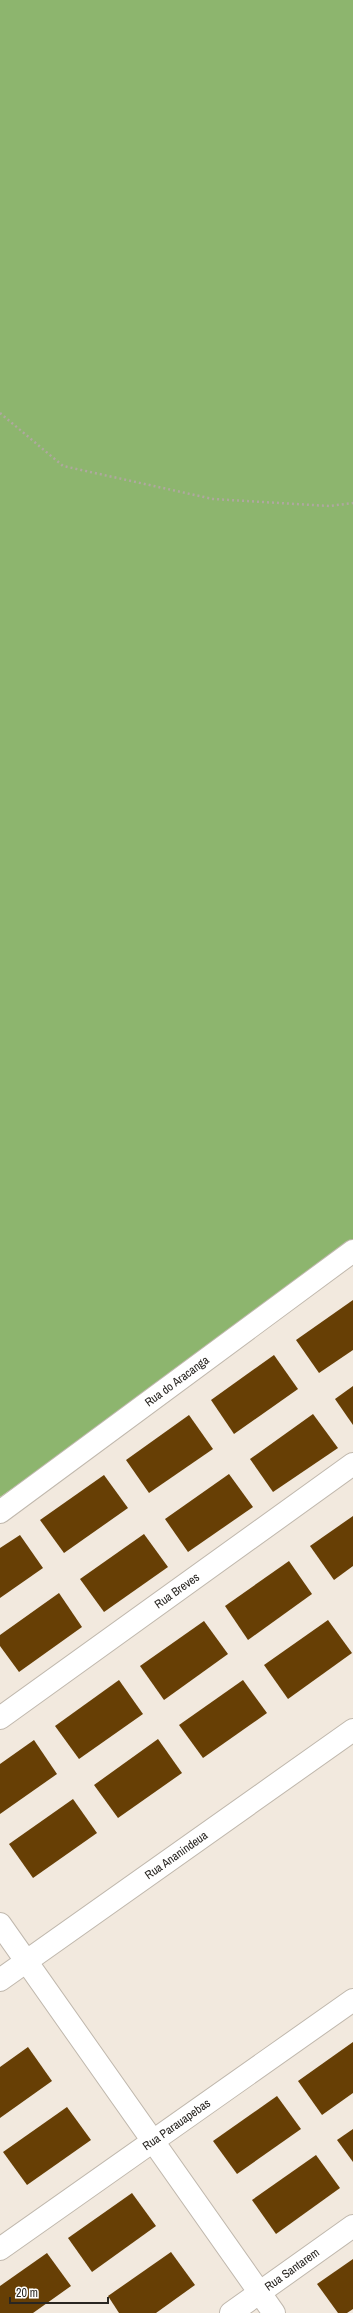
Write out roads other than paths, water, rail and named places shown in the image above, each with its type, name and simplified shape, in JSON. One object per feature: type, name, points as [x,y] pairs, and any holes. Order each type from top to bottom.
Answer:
[{"type":"street","name":"Rua do Aracanga","points":[[0,1512],[353,1251]]},
{"type":"street","name":"Rua Breves","points":[[0,1718],[353,1464]]},
{"type":"street","name":"Rua Ananindeua","points":[[0,1980],[353,1730]]},
{"type":"street","points":[[0,1924],[261,2292],[274,2313]]},
{"type":"street","name":"Rua Parauapebas","points":[[0,2248],[353,2000]]},
{"type":"street","name":"Rua Santarem","points":[[231,2313],[353,2226]]}]
